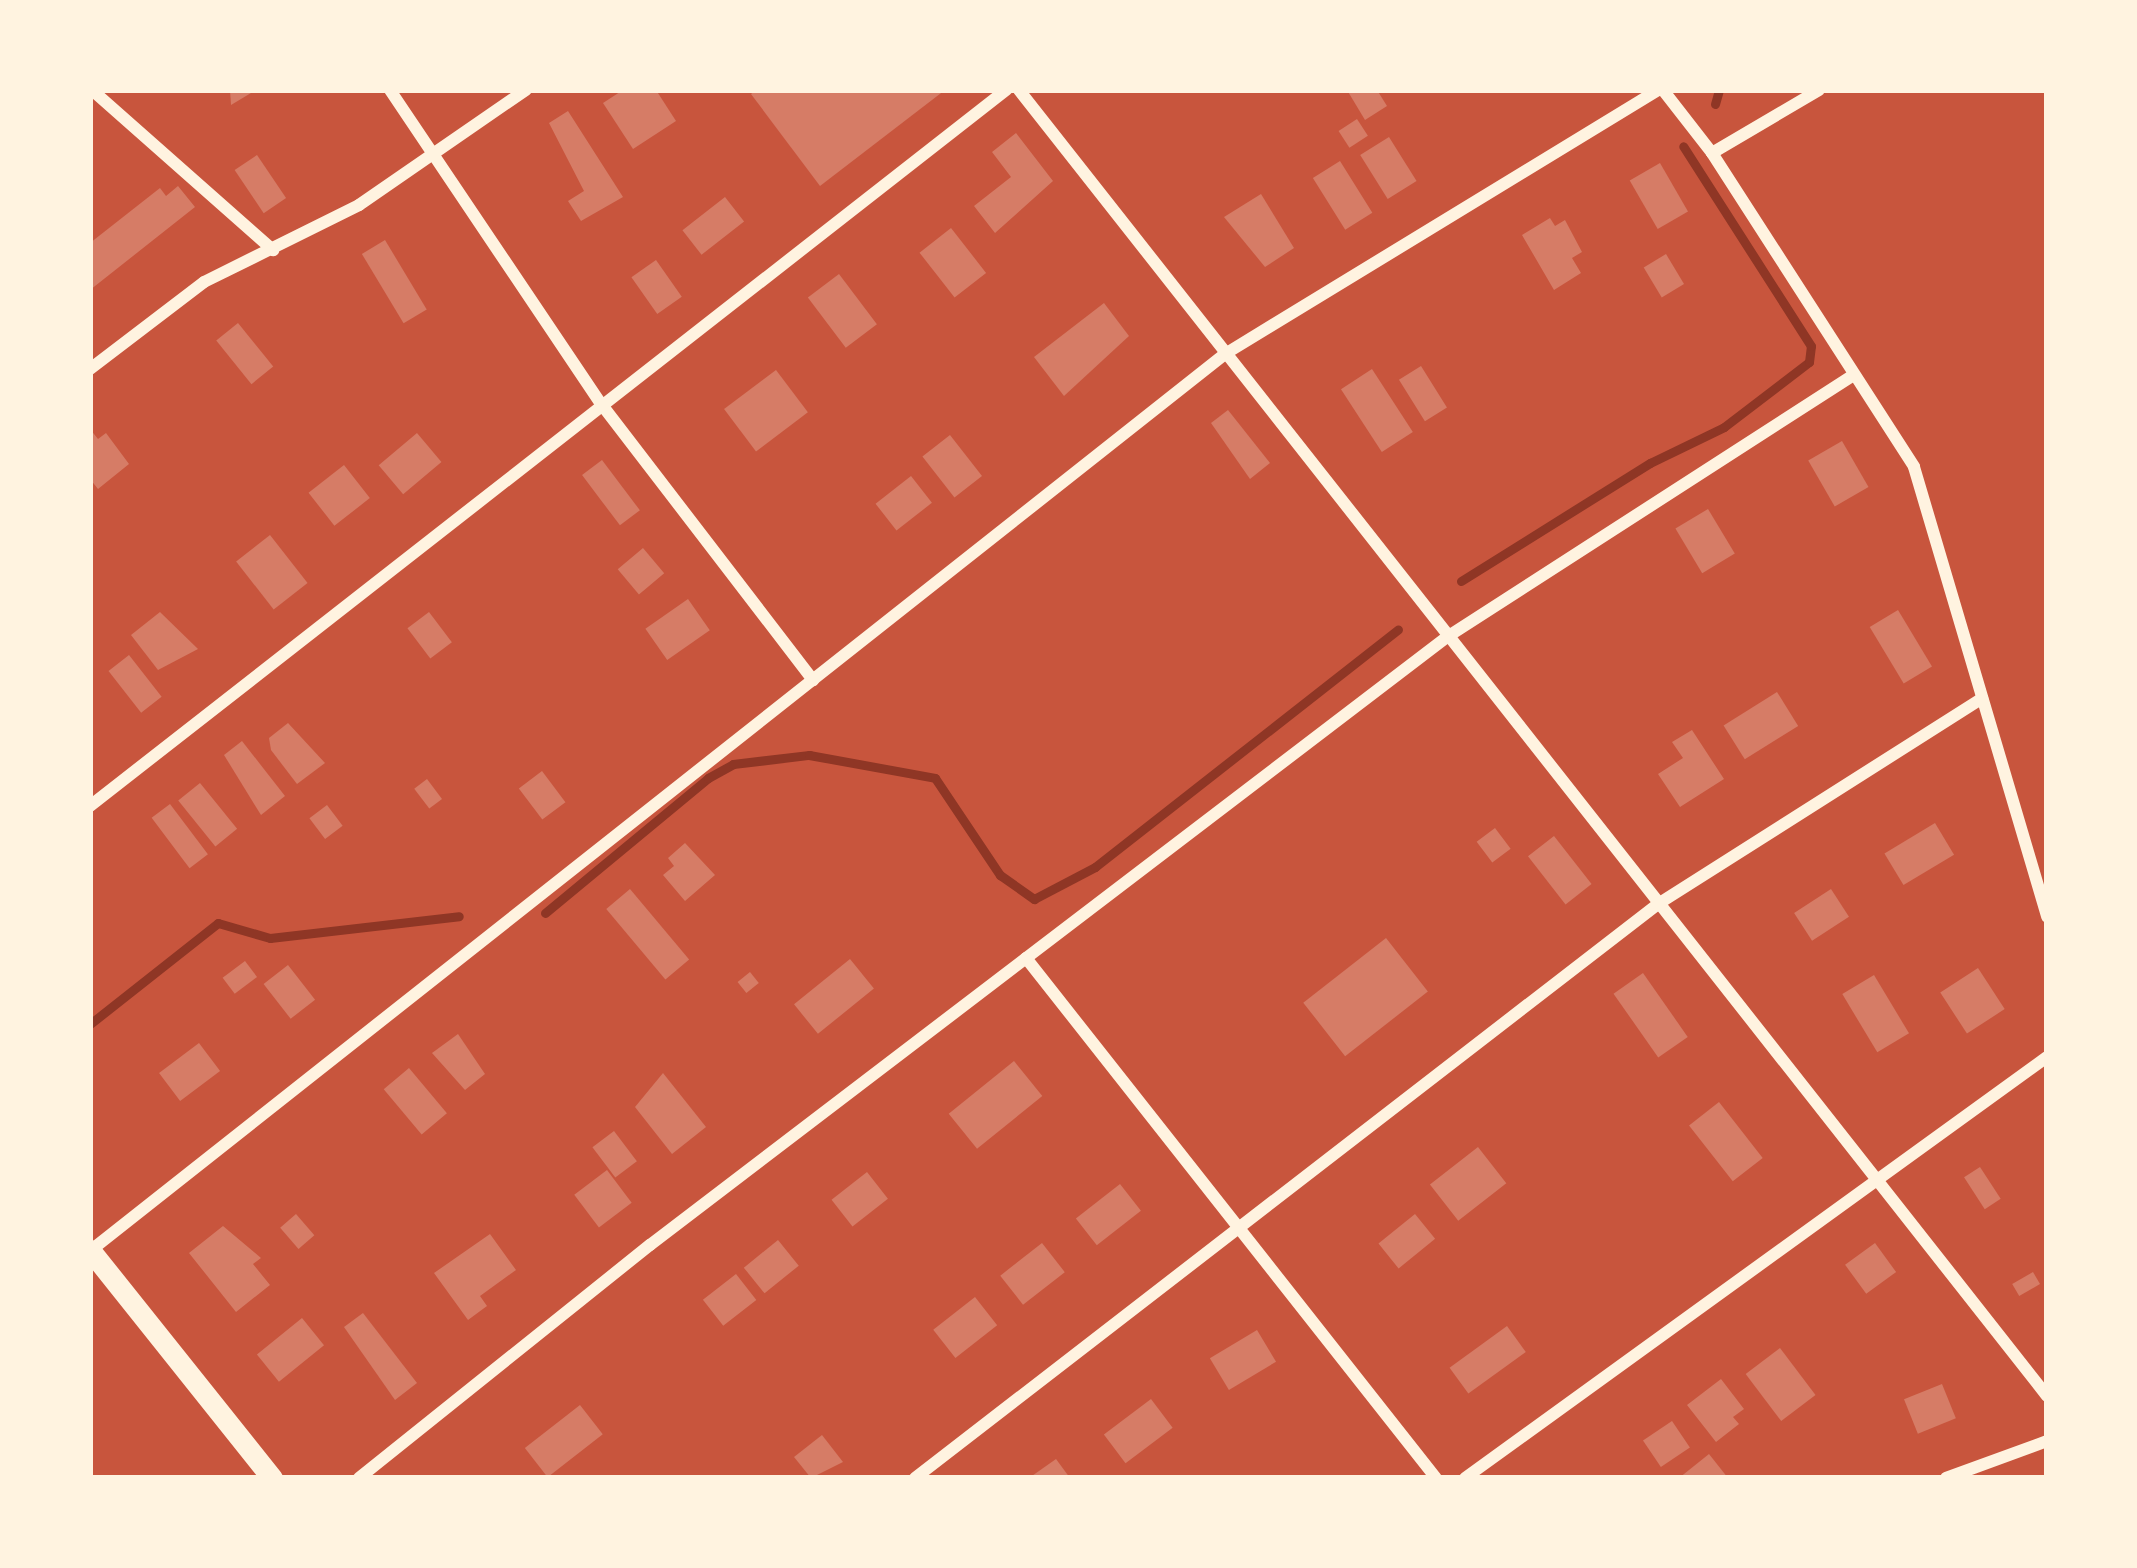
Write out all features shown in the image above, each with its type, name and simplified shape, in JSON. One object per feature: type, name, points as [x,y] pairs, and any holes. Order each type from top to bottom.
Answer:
[{"type":"street","points":[[92,90],[273,250]]},
{"type":"street","points":[[390,90],[602,406],[813,680]]},
{"type":"street","points":[[90,369],[204,282],[273,250],[526,90]]},
{"type":"street","points":[[90,806],[1006,90]]},
{"type":"street","points":[[1019,90],[2047,1396]]},
{"type":"street","points":[[272,1478],[90,1250],[1226,354],[1660,90],[1712,153],[1914,467],[2047,917]]},
{"type":"street","points":[[1712,153],[1819,90]]},
{"type":"street","points":[[358,1478],[1447,637],[1853,375]]},
{"type":"street","points":[[915,1478],[1658,904],[1982,698]]},
{"type":"street","points":[[1026,958],[1436,1478]]},
{"type":"street","points":[[1465,1478],[1874,1176],[2047,1058]]},
{"type":"street","points":[[1946,1478],[2047,1441]]},
{"type":"building","points":[[230,90],[249,90],[251,93],[231,105]]},
{"type":"building","points":[[623,90],[656,90],[676,121],[633,149],[603,103]]},
{"type":"building","points":[[756,90],[945,90],[820,186],[751,94]]},
{"type":"building","points":[[1347,90],[1377,90],[1387,106],[1365,120]]},
{"type":"building","points":[[568,111],[623,197],[581,221],[568,201],[584,191],[549,123]]},
{"type":"building","points":[[1357,119],[1368,136],[1349,148],[1339,131]]},
{"type":"building","points":[[1016,133],[1053,181],[995,233],[974,206],[1011,177],[992,152]]},
{"type":"building","points":[[1389,137],[1417,181],[1388,199],[1360,155]]},
{"type":"building","points":[[257,155],[286,198],[264,213],[235,170]]},
{"type":"building","points":[[1340,161],[1372,213],[1345,230],[1313,178]]},
{"type":"building","points":[[1660,163],[1688,211],[1658,229],[1630,180]]},
{"type":"building","points":[[178,186],[195,207],[90,290],[90,243],[160,188],[166,196]]},
{"type":"building","points":[[1261,194],[1294,248],[1265,267],[1224,217]]},
{"type":"building","points":[[725,197],[744,221],[702,255],[682,230]]},
{"type":"building","points":[[1550,218],[1555,226],[1565,220],[1582,252],[1572,258],[1581,273],[1554,290],[1522,235]]},
{"type":"building","points":[[951,228],[986,273],[955,298],[919,253]]},
{"type":"building","points":[[385,240],[427,309],[404,323],[362,254]]},
{"type":"building","points":[[1666,254],[1684,284],[1662,297],[1644,267]]},
{"type":"building","points":[[656,260],[682,297],[657,314],[631,277]]},
{"type":"building","points":[[839,274],[877,324],[846,348],[808,297]]},
{"type":"building","points":[[1104,303],[1129,336],[1064,396],[1034,357]]},
{"type":"building","points":[[238,323],[273,367],[251,384],[216,341]]},
{"type":"building","points":[[1421,366],[1447,408],[1425,421],[1399,380]]},
{"type":"building","points":[[1372,369],[1413,432],[1382,452],[1341,389]]},
{"type":"building","points":[[776,370],[808,412],[756,451],[724,409]]},
{"type":"building","points":[[1228,410],[1270,463],[1250,479],[1211,423]]},
{"type":"building","points":[[90,429],[98,439],[106,433],[129,464],[98,489],[90,479]]},
{"type":"building","points":[[417,433],[441,462],[403,494],[379,465]]},
{"type":"building","points":[[950,435],[982,476],[954,498],[922,457]]},
{"type":"building","points":[[1842,441],[1868,487],[1835,506],[1808,460]]},
{"type":"building","points":[[602,460],[640,510],[620,525],[582,475]]},
{"type":"building","points":[[344,465],[370,498],[334,526],[309,493]]},
{"type":"building","points":[[911,476],[932,503],[896,530],[876,504]]},
{"type":"building","points":[[1708,509],[1735,554],[1702,573],[1675,529]]},
{"type":"building","points":[[270,535],[308,583],[274,610],[236,561]]},
{"type":"building","points":[[643,548],[664,573],[639,594],[618,569]]},
{"type":"building","points":[[688,599],[710,630],[667,660],[645,629]]},
{"type":"building","points":[[1898,610],[1932,667],[1904,684],[1870,627]]},
{"type":"building","points":[[160,612],[198,649],[158,670],[131,635]]},
{"type":"building","points":[[429,612],[452,642],[430,659],[407,628]]},
{"type":"building","points":[[129,655],[162,697],[141,713],[109,671]]},
{"type":"building","points":[[1777,692],[1798,726],[1745,759],[1724,725]]},
{"type":"building","points":[[288,723],[325,763],[297,784],[271,750],[269,738]]},
{"type":"building","points":[[1692,730],[1724,779],[1680,807],[1658,774],[1683,758],[1672,742]]},
{"type":"building","points":[[242,741],[285,796],[261,815],[224,755]]},
{"type":"building","points":[[542,771],[565,802],[542,820],[519,788]]},
{"type":"building","points":[[427,779],[442,799],[429,809],[414,789]]},
{"type":"building","points":[[200,783],[237,829],[215,846],[178,801]]},
{"type":"building","points":[[170,804],[208,854],[190,868],[152,818]]},
{"type":"building","points":[[327,805],[343,826],[325,839],[309,818]]},
{"type":"building","points":[[1935,823],[1954,855],[1903,885],[1884,853]]},
{"type":"building","points":[[1495,828],[1511,849],[1492,863],[1477,842]]},
{"type":"building","points":[[1554,836],[1592,884],[1566,904],[1528,856]]},
{"type":"building","points":[[685,843],[715,875],[685,901],[663,875],[674,866],[668,858]]},
{"type":"building","points":[[630,889],[689,959],[665,979],[606,909]]},
{"type":"building","points":[[1831,889],[1849,917],[1812,941],[1794,913]]},
{"type":"building","points":[[1386,938],[1428,992],[1345,1056],[1303,1003]]},
{"type":"building","points":[[850,959],[874,989],[818,1034],[794,1004]]},
{"type":"building","points":[[245,961],[257,977],[235,994],[223,978]]},
{"type":"building","points":[[288,965],[315,1000],[291,1019],[264,984]]},
{"type":"building","points":[[1978,968],[2005,1009],[1967,1034],[1940,993]]},
{"type":"building","points":[[750,972],[759,983],[746,993],[738,982]]},
{"type":"building","points":[[1643,973],[1688,1037],[1658,1058],[1614,994]]},
{"type":"building","points":[[1874,975],[1909,1033],[1877,1052],[1842,994]]},
{"type":"building","points":[[458,1034],[485,1074],[465,1090],[432,1053]]},
{"type":"building","points":[[199,1043],[220,1071],[180,1101],[159,1073]]},
{"type":"building","points":[[1014,1061],[1042,1096],[977,1149],[949,1114]]},
{"type":"building","points":[[409,1068],[447,1113],[422,1134],[384,1089]]},
{"type":"building","points":[[663,1073],[706,1127],[672,1154],[635,1107]]},
{"type":"building","points":[[1719,1102],[1763,1158],[1733,1181],[1689,1125]]},
{"type":"building","points":[[614,1131],[637,1161],[615,1178],[592,1147]]},
{"type":"building","points":[[1478,1147],[1506,1183],[1458,1221],[1430,1185]]},
{"type":"building","points":[[1980,1167],[2001,1199],[1985,1209],[1964,1177]]},
{"type":"building","points":[[607,1170],[632,1203],[599,1227],[574,1195]]},
{"type":"building","points":[[867,1172],[888,1199],[852,1226],[832,1200]]},
{"type":"building","points":[[1120,1184],[1141,1211],[1097,1245],[1076,1218]]},
{"type":"building","points":[[296,1214],[314,1235],[299,1249],[280,1228]]},
{"type":"building","points":[[1415,1214],[1435,1239],[1399,1268],[1378,1244]]},
{"type":"building","points":[[223,1226],[261,1258],[253,1264],[270,1285],[236,1312],[189,1253]]},
{"type":"building","points":[[490,1234],[516,1270],[480,1296],[487,1306],[468,1320],[434,1273]]},
{"type":"building","points":[[778,1240],[799,1266],[765,1293],[744,1268]]},
{"type":"building","points":[[1042,1243],[1065,1272],[1023,1305],[1000,1276]]},
{"type":"building","points":[[1875,1243],[1896,1272],[1866,1294],[1845,1265]]},
{"type":"building","points":[[2033,1272],[2040,1284],[2019,1296],[2012,1284]]},
{"type":"building","points":[[736,1274],[756,1300],[723,1326],[703,1300]]},
{"type":"building","points":[[975,1297],[997,1325],[955,1358],[933,1330]]},
{"type":"building","points":[[363,1313],[417,1383],[395,1400],[344,1327]]},
{"type":"building","points":[[302,1318],[324,1345],[279,1382],[257,1355]]},
{"type":"building","points":[[1507,1326],[1526,1352],[1468,1394],[1450,1368]]},
{"type":"building","points":[[1257,1330],[1276,1362],[1229,1390],[1210,1358]]},
{"type":"building","points":[[1780,1348],[1816,1395],[1781,1421],[1746,1374]]},
{"type":"building","points":[[1721,1379],[1744,1409],[1733,1417],[1739,1424],[1716,1442],[1687,1405]]},
{"type":"building","points":[[1942,1384],[1956,1418],[1918,1434],[1904,1399]]},
{"type":"building","points":[[1151,1399],[1173,1428],[1126,1463],[1104,1435]]},
{"type":"building","points":[[580,1405],[603,1434],[548,1477],[525,1448]]},
{"type":"building","points":[[1672,1421],[1690,1448],[1661,1467],[1643,1441]]},
{"type":"building","points":[[822,1435],[843,1462],[811,1478],[794,1457]]},
{"type":"building","points":[[1709,1454],[1728,1478],[1679,1478]]},
{"type":"building","points":[[1056,1459],[1070,1478],[1029,1478]]},
{"type":"waterway","points":[[1715,104],[1719,90]]},
{"type":"waterway","points":[[1461,581],[1650,463],[1724,427],[1809,362],[1811,346],[1683,146]]},
{"type":"waterway","points":[[545,913],[708,778],[733,764],[809,755],[935,778],[1000,875],[1034,899],[1095,867],[1398,629]]},
{"type":"waterway","points":[[90,1024],[218,923],[270,938],[459,916]]}]
